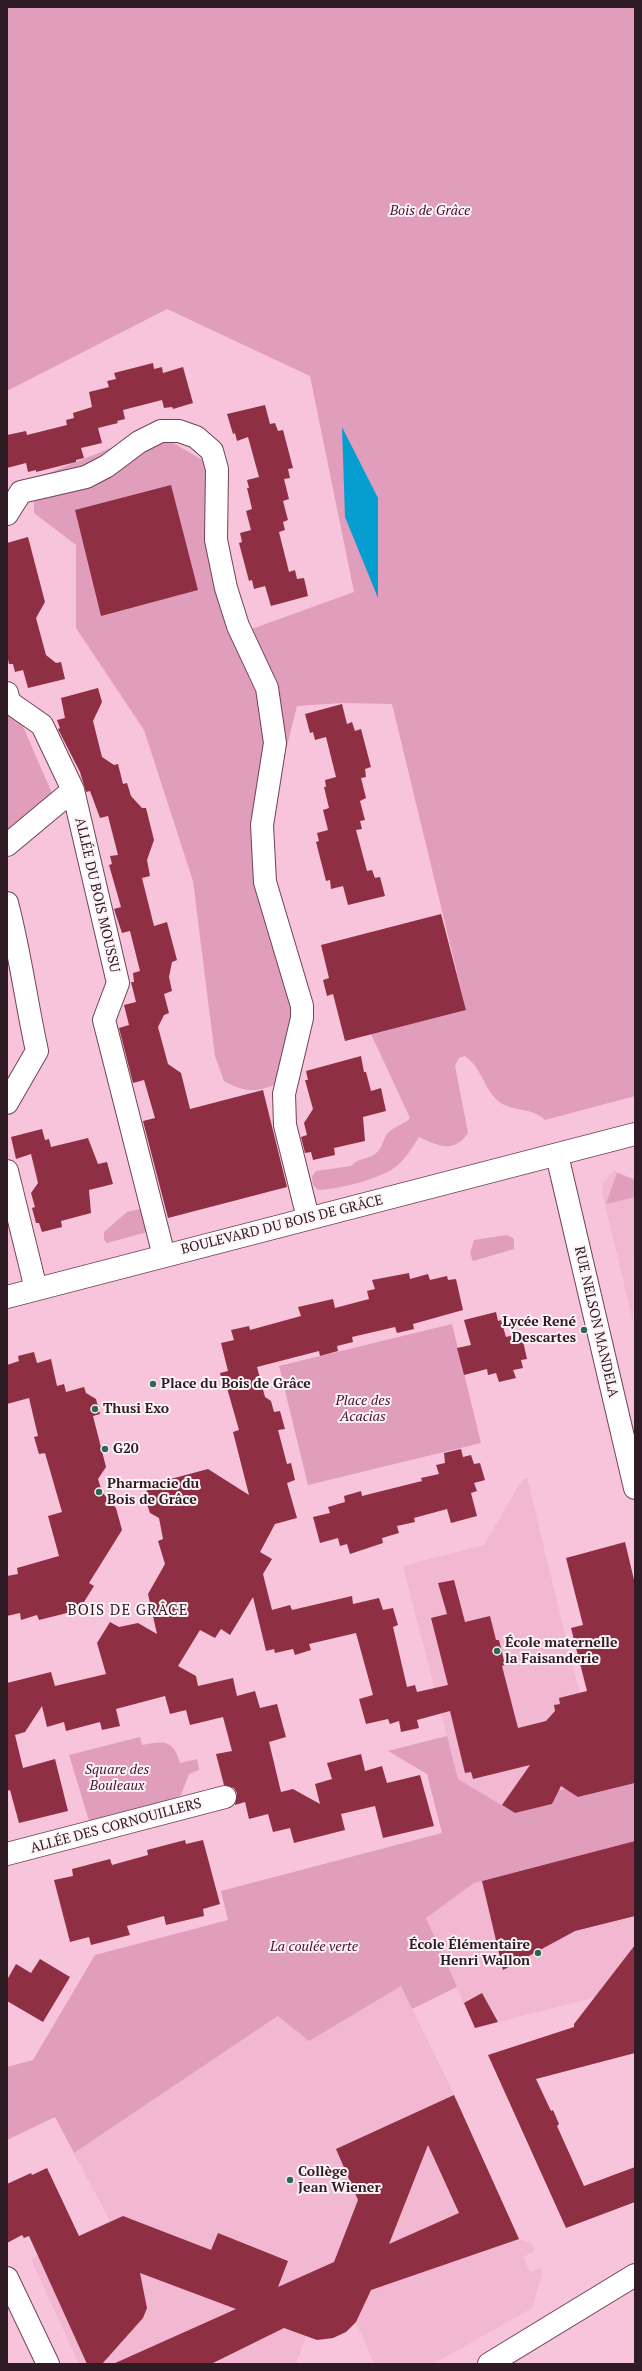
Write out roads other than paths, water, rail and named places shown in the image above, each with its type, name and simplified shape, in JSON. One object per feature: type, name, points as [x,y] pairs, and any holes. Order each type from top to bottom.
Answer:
[{"type":"street","points":[[7,514],[21,492],[86,477],[107,466],[139,442],[161,431],[180,431],[196,437],[212,451],[217,469],[216,540],[226,588],[238,626],[267,688],[275,743],[262,825],[265,882],[302,1006],[302,1018],[284,1094],[285,1125],[308,1218]]},
{"type":"street","name":"ALLÉE DU BOIS MOUSSU","points":[[7,693],[9,702],[42,725],[73,790],[118,983],[104,1020],[164,1256]]},
{"type":"street","points":[[7,845],[73,790]]},
{"type":"street","points":[[7,903],[19,948],[24,991],[37,1051],[7,1103]]},
{"type":"street","name":"BOULEVARD DU BOIS DE GRÂCE","points":[[7,1297],[635,1134]]},
{"type":"street","name":"RUE NELSON MANDELA","points":[[557,1155],[635,1488]]},
{"type":"street","points":[[10,1181],[36,1289]]},
{"type":"street","name":"ALLÉE DES CORNOUILLERS","points":[[7,1854],[225,1797]]},
{"type":"street","points":[[489,2364],[635,2275]]},
{"type":"street","points":[[7,2278],[48,2364]]},
{"type":"water","points":[[342,427],[378,498],[378,598],[345,517]]},
{"type":"place","name":"Lycée René Descartes","points":[[584,1330]]},
{"type":"place","name":"Place du Bois de Grâce","points":[[153,1384]]},
{"type":"place","name":"Thusi Exo","points":[[95,1409]]},
{"type":"place","name":"G20","points":[[105,1449]]},
{"type":"place","name":"Pharmacie du Bois de Grâce","points":[[99,1492]]},
{"type":"place","name":"École maternelle la Faisanderie","points":[[497,1651]]},
{"type":"place","name":"École Élémentaire Henri Wallon","points":[[538,1953]]},
{"type":"place","name":"Collège Jean Wiener","points":[[290,2180]]},
{"type":"district","name":"BOIS DE GRÂCE","points":[[128,1611]]},
{"type":"park label","name":"Bois de Grâce","points":[[430,211]]},
{"type":"park label","name":"Place des Acacias","points":[[363,1410]]},
{"type":"park label","name":"Square des Bouleaux","points":[[117,1778]]},
{"type":"park label","name":"La coulée verte","points":[[314,1947]]}]
